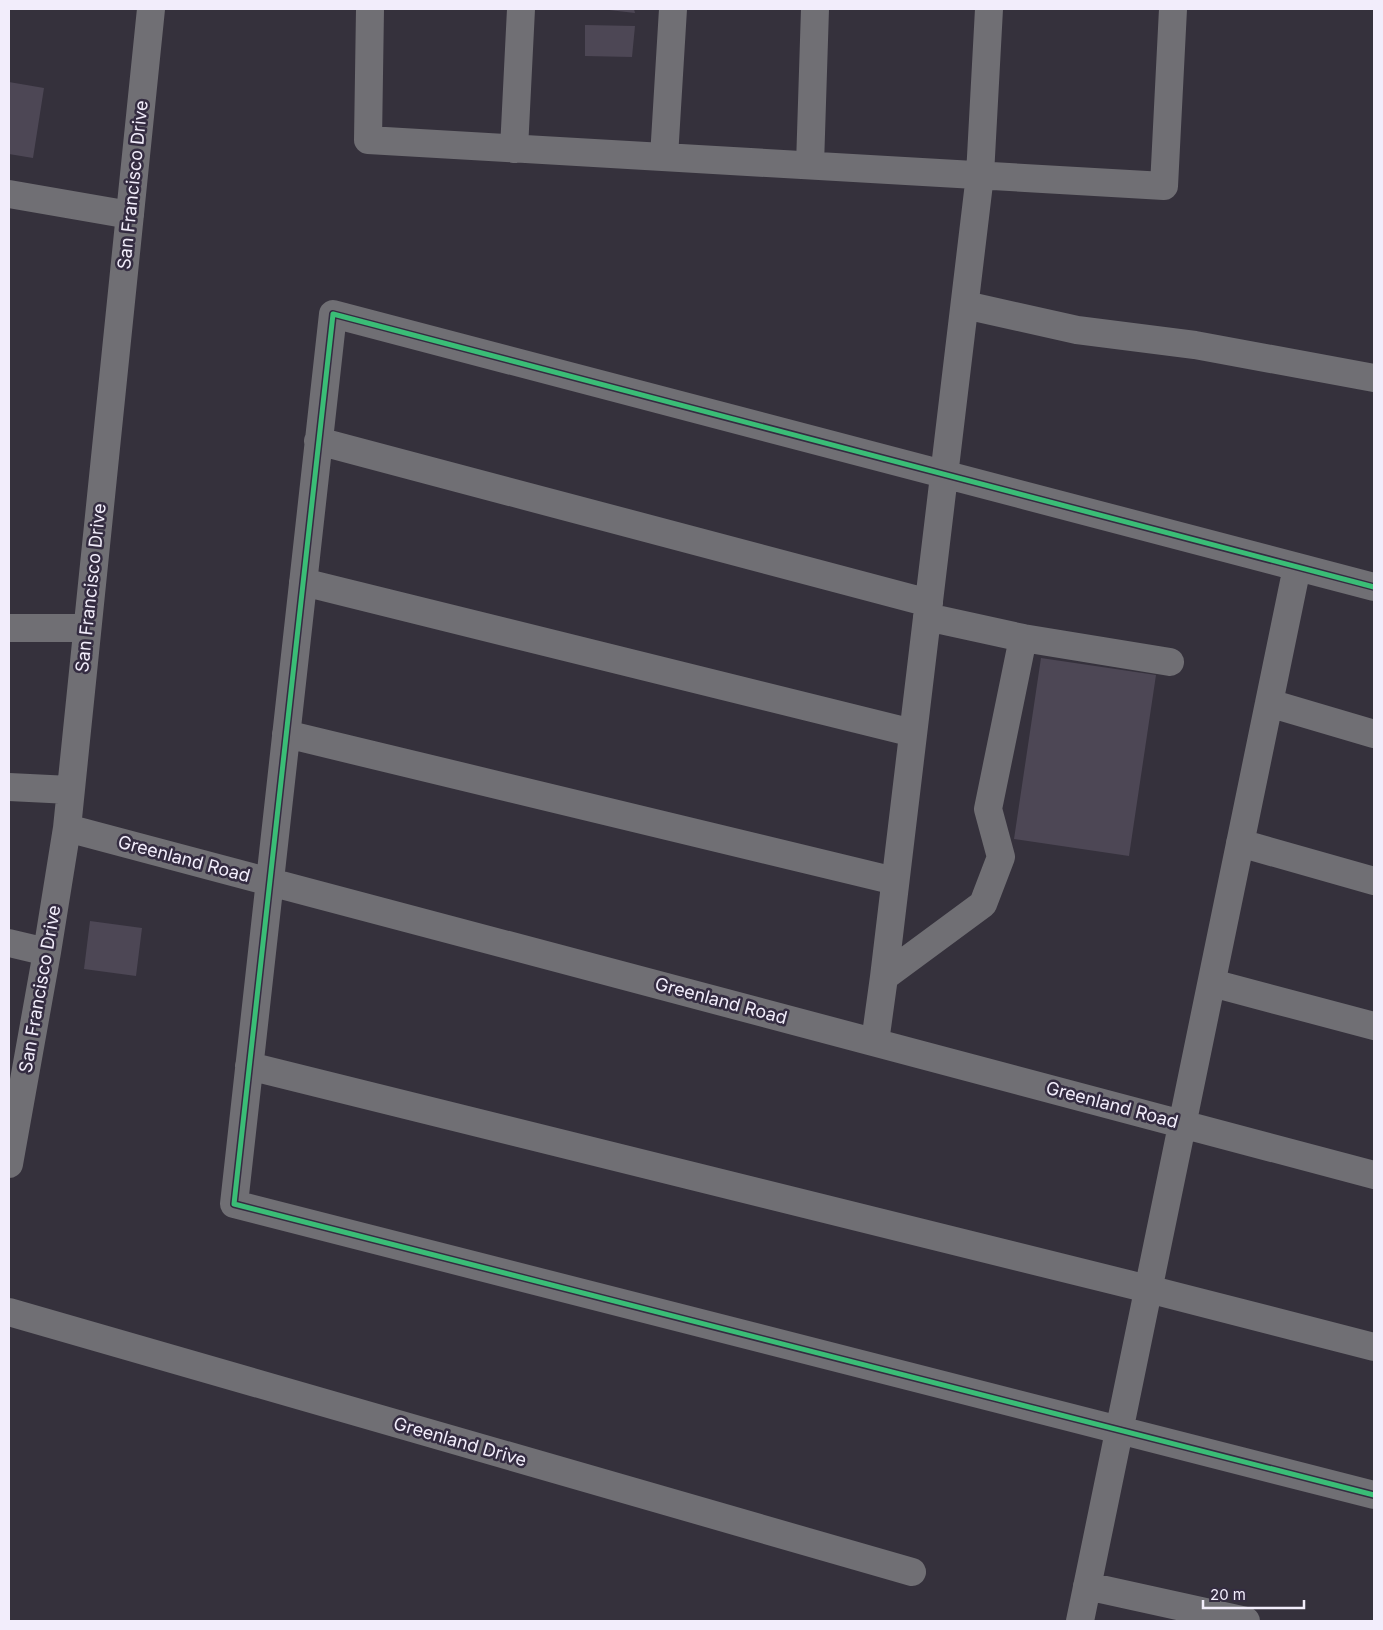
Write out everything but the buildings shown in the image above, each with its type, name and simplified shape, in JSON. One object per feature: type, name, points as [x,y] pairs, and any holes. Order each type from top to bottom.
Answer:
[{"type":"street","name":"San Francisco Drive","points":[[9,1164],[12,1125],[47,952],[67,828],[86,628],[151,9]]},
{"type":"street","points":[[370,9],[368,140],[1164,186],[1172,9]]},
{"type":"street","points":[[514,149],[521,9]]},
{"type":"street","points":[[664,157],[673,9]]},
{"type":"street","points":[[810,165],[815,9]]},
{"type":"street","points":[[875,1042],[980,175],[989,9]]},
{"type":"street","points":[[9,194],[130,215]]},
{"type":"street","points":[[965,305],[1077,330],[1195,345],[1374,378]]},
{"type":"street","points":[[1374,587],[333,314],[234,1204],[1374,1494]]},
{"type":"street","points":[[318,441],[1023,638],[1170,662]]},
{"type":"street","points":[[1080,1621],[1297,567]]},
{"type":"street","points":[[303,582],[913,733]]},
{"type":"street","points":[[9,628],[86,628]]},
{"type":"street","points":[[884,977],[983,904],[1001,857],[988,809],[1023,638]]},
{"type":"street","points":[[1269,703],[1374,734]]},
{"type":"street","points":[[286,734],[895,881]]},
{"type":"street","points":[[9,788],[70,790]]},
{"type":"street","name":"Greenland Road","points":[[67,828],[1374,1175]]},
{"type":"street","points":[[1240,843],[1374,881]]},
{"type":"street","points":[[9,943],[47,952]]},
{"type":"street","points":[[1212,983],[1374,1026]]},
{"type":"street","points":[[249,1066],[1148,1288],[1374,1347]]},
{"type":"street","name":"Greenland Drive","points":[[9,1312],[912,1572]]},
{"type":"street","points":[[1088,1586],[1246,1621]]},
{"type":"cycle path","points":[[1374,587],[333,314],[234,1204],[1374,1495]]}]
